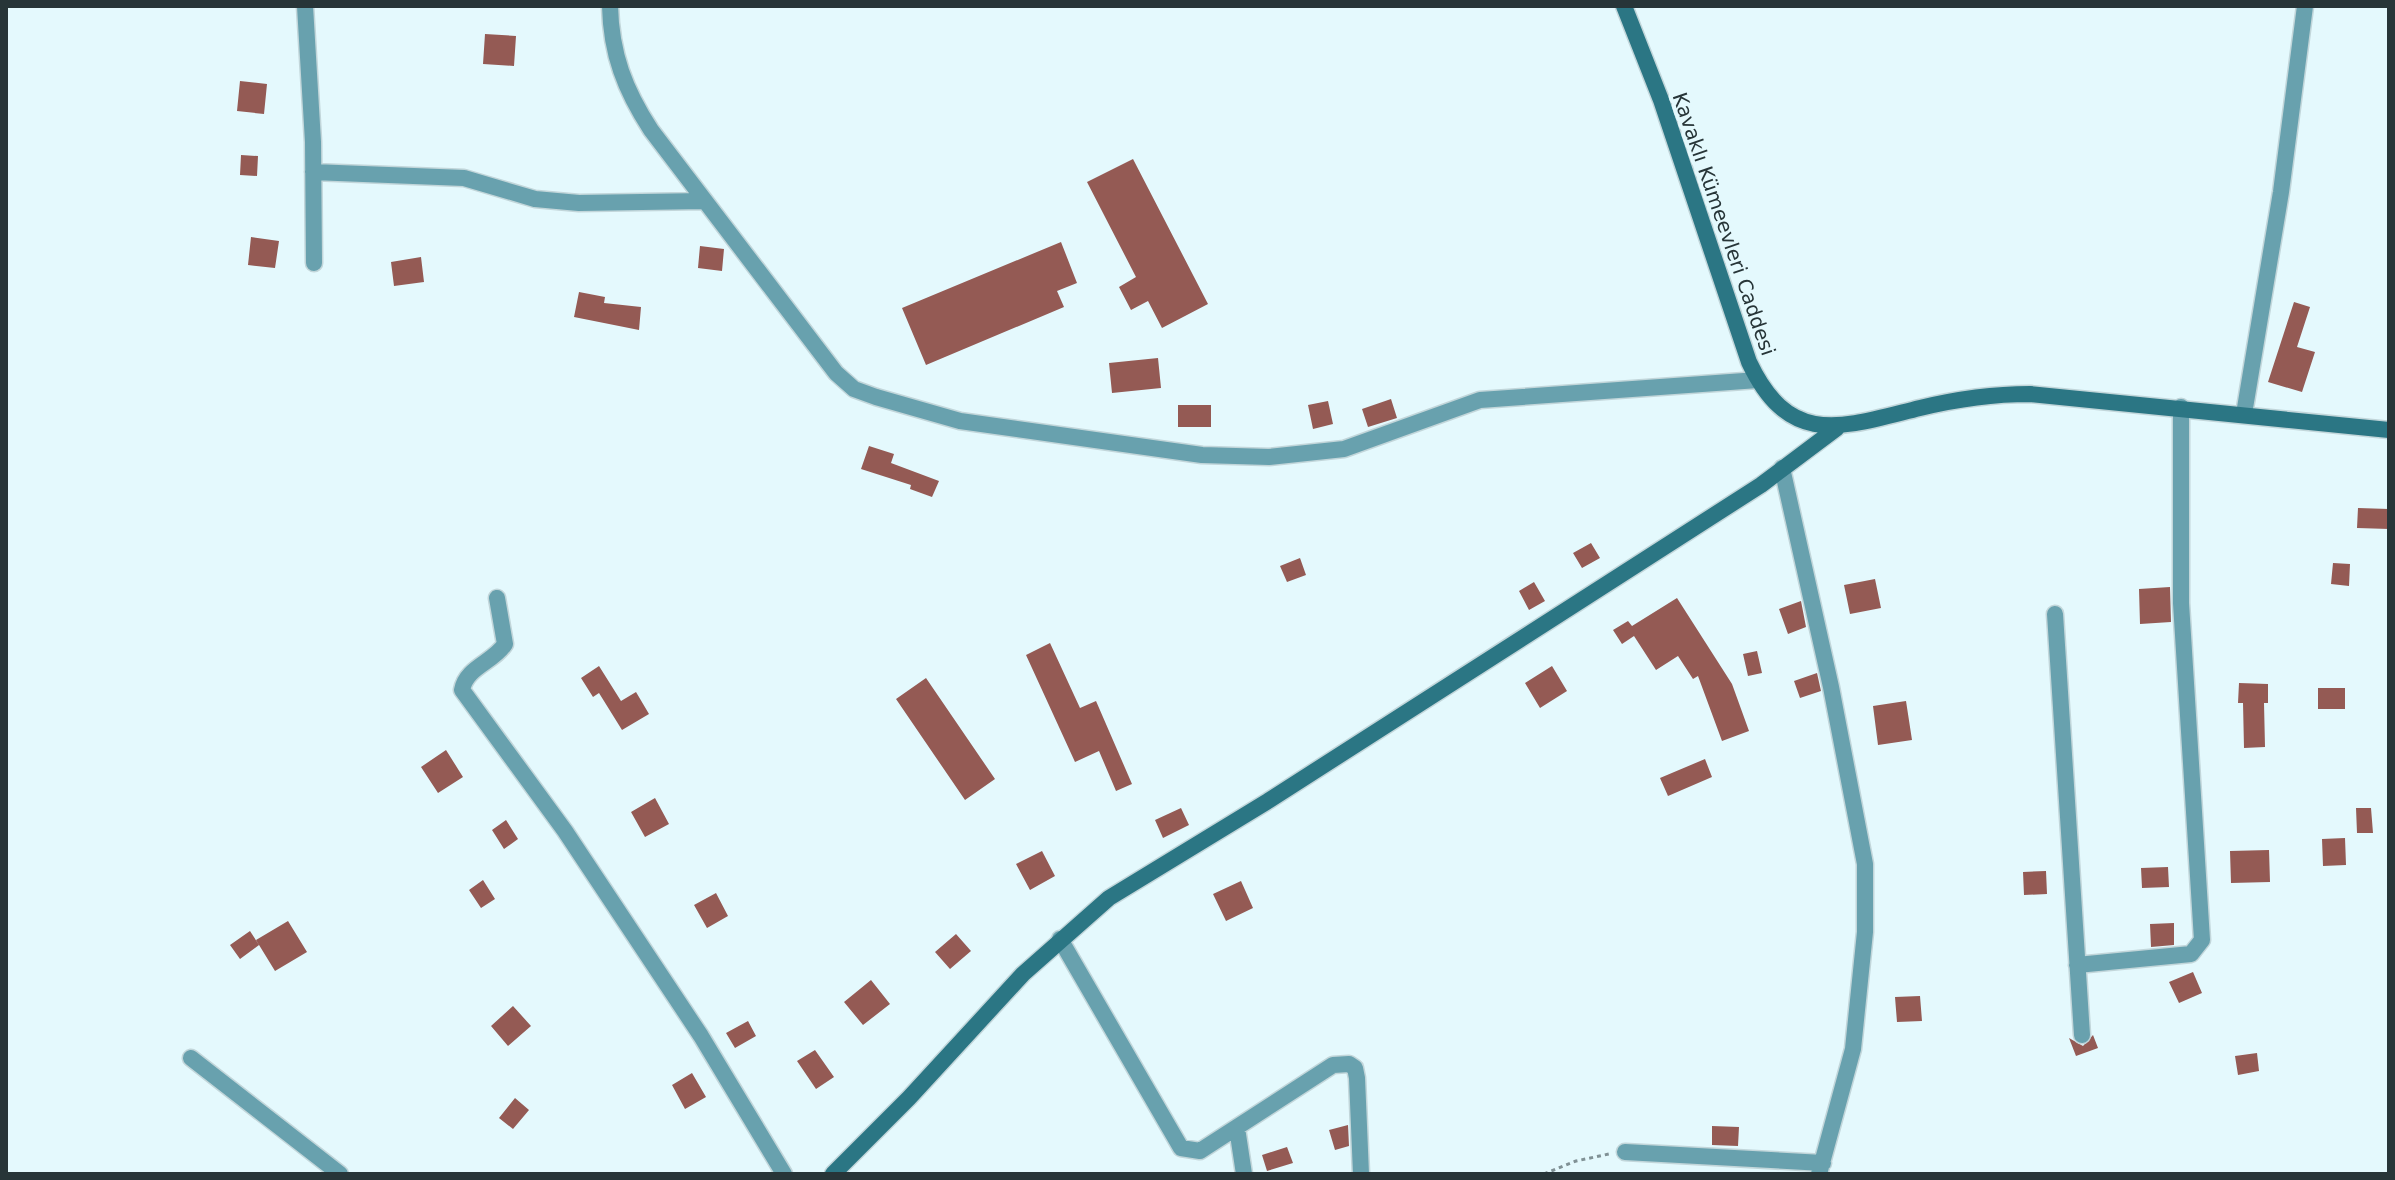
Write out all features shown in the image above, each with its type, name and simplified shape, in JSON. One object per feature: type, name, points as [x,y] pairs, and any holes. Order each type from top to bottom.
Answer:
[{"type":"street","points":[[305,6],[314,263]]},
{"type":"street","points":[[610,6],[615,59],[634,103],[704,201],[843,381],[876,397],[960,421],[1202,455],[1269,457],[1344,449],[1480,400],[1758,380]]},
{"type":"street","name":"Kavaklı Kümeevleri Caddesi","points":[[1624,6],[1758,380],[1770,399],[1793,416],[1821,427],[1837,428],[1947,402],[1997,394],[2181,407],[2389,430]]},
{"type":"street","points":[[2244,414],[2281,192],[2305,6]]},
{"type":"street","points":[[313,172],[464,178],[535,199],[579,203],[704,201]]},
{"type":"street","points":[[2077,965],[2191,954],[2202,940],[2181,603],[2181,407]]},
{"type":"street","points":[[833,1174],[1060,939],[1109,898],[1484,664],[1761,485],[1837,428]]},
{"type":"street","points":[[1625,1152],[1821,1168],[1853,1049],[1865,932],[1865,864],[1831,687],[1782,468]]},
{"type":"street","points":[[497,598],[505,644],[494,657],[470,674],[462,690],[565,831],[693,1023],[784,1174]]},
{"type":"street","points":[[2055,614],[2082,1035]]},
{"type":"street","points":[[1060,939],[1181,1148],[1200,1151],[1333,1065],[1349,1064],[1355,1068],[1357,1078],[1361,1174]]},
{"type":"street","points":[[191,1058],[340,1174]]},
{"type":"street","points":[[1237,1128],[1244,1174]]},
{"type":"path","points":[[1544,1174],[1576,1161],[1625,1152]]},
{"type":"building","points":[[485,34],[516,36],[514,66],[483,64]]},
{"type":"building","points":[[240,81],[267,84],[264,114],[237,111]]},
{"type":"building","points":[[241,155],[258,156],[257,176],[240,175]]},
{"type":"building","points":[[1133,159],[1208,304],[1162,328],[1148,301],[1131,310],[1119,287],[1136,277],[1087,182]]},
{"type":"building","points":[[251,237],[279,241],[275,268],[248,265]]},
{"type":"building","points":[[1061,242],[1077,283],[1057,291],[1064,307],[926,365],[902,308]]},
{"type":"building","points":[[700,246],[724,249],[722,271],[698,268]]},
{"type":"building","points":[[421,257],[424,282],[394,286],[391,262]]},
{"type":"building","points":[[579,292],[605,297],[604,303],[641,307],[639,330],[574,317]]},
{"type":"building","points":[[2294,302],[2310,307],[2297,347],[2315,352],[2302,392],[2268,382]]},
{"type":"building","points":[[1158,358],[1161,388],[1112,393],[1109,363]]},
{"type":"building","points":[[1391,399],[1397,418],[1368,427],[1362,409]]},
{"type":"building","points":[[1328,401],[1333,424],[1313,429],[1308,405]]},
{"type":"building","points":[[1178,405],[1211,405],[1211,427],[1178,427]]},
{"type":"building","points":[[869,446],[894,454],[891,463],[939,481],[932,497],[910,489],[911,485],[861,469]]},
{"type":"building","points":[[2358,508],[2389,509],[2389,529],[2357,528]]},
{"type":"building","points":[[1591,543],[1600,558],[1582,568],[1573,553]]},
{"type":"building","points":[[1300,558],[1306,575],[1287,582],[1280,566]]},
{"type":"building","points":[[2333,563],[2350,564],[2349,586],[2331,584]]},
{"type":"building","points":[[1875,579],[1881,608],[1850,614],[1844,585]]},
{"type":"building","points":[[1534,582],[1545,601],[1529,610],[1519,591]]},
{"type":"building","points":[[2170,587],[2171,622],[2140,624],[2139,589]]},
{"type":"building","points":[[1677,598],[1732,684],[1749,731],[1722,741],[1698,676],[1693,679],[1678,656],[1656,670],[1634,636],[1622,644],[1613,630],[1628,621],[1632,626]]},
{"type":"building","points":[[1801,601],[1806,627],[1788,634],[1779,609]]},
{"type":"building","points":[[1050,643],[1080,708],[1096,701],[1132,784],[1116,791],[1099,751],[1075,762],[1026,655]]},
{"type":"building","points":[[1757,651],[1762,673],[1748,676],[1743,654]]},
{"type":"building","points":[[599,666],[621,701],[636,692],[649,714],[622,730],[599,693],[593,697],[581,678]]},
{"type":"building","points":[[1552,666],[1567,691],[1540,708],[1525,683]]},
{"type":"building","points":[[1817,673],[1821,691],[1800,698],[1794,681]]},
{"type":"building","points":[[926,678],[995,779],[965,800],[896,699]]},
{"type":"building","points":[[2239,683],[2268,684],[2268,703],[2264,703],[2265,747],[2244,748],[2243,703],[2238,703]]},
{"type":"building","points":[[2318,688],[2345,688],[2345,709],[2318,709]]},
{"type":"building","points":[[1906,701],[1912,740],[1878,745],[1873,706]]},
{"type":"building","points":[[446,750],[463,777],[438,793],[421,767]]},
{"type":"building","points":[[1705,759],[1712,777],[1668,796],[1660,778]]},
{"type":"building","points":[[655,798],[669,824],[645,837],[631,812]]},
{"type":"building","points":[[1181,808],[1189,825],[1163,838],[1155,820]]},
{"type":"building","points":[[2356,808],[2371,808],[2373,833],[2357,833]]},
{"type":"building","points":[[506,820],[518,839],[504,849],[492,830]]},
{"type":"building","points":[[2345,838],[2346,865],[2323,866],[2322,839]]},
{"type":"building","points":[[2269,850],[2270,882],[2231,883],[2230,851]]},
{"type":"building","points":[[1042,851],[1055,876],[1030,890],[1016,864]]},
{"type":"building","points":[[2168,867],[2169,887],[2142,888],[2141,868]]},
{"type":"building","points":[[2046,871],[2047,894],[2024,895],[2023,872]]},
{"type":"building","points":[[483,880],[495,899],[481,908],[469,890]]},
{"type":"building","points":[[1241,881],[1253,908],[1226,921],[1213,894]]},
{"type":"building","points":[[716,893],[728,916],[707,928],[694,905]]},
{"type":"building","points":[[288,921],[307,952],[275,971],[256,940]]},
{"type":"building","points":[[2174,923],[2174,945],[2151,947],[2150,924]]},
{"type":"building","points":[[250,931],[259,945],[240,959],[230,945]]},
{"type":"building","points":[[956,934],[971,951],[950,969],[935,952]]},
{"type":"building","points":[[2193,972],[2202,993],[2179,1003],[2169,982]]},
{"type":"building","points":[[871,980],[890,1004],[863,1025],[844,1002]]},
{"type":"building","points":[[1920,996],[1922,1021],[1897,1022],[1895,997]]},
{"type":"building","points":[[513,1006],[531,1026],[508,1046],[491,1026]]},
{"type":"building","points":[[748,1021],[756,1036],[735,1048],[726,1033]]},
{"type":"building","points":[[2093,1035],[2098,1048],[2076,1056],[2069,1038],[2083,1046]]},
{"type":"building","points":[[815,1050],[834,1077],[816,1089],[797,1061]]},
{"type":"building","points":[[2257,1053],[2259,1071],[2238,1075],[2235,1056]]},
{"type":"building","points":[[692,1073],[706,1097],[685,1109],[672,1085]]},
{"type":"building","points":[[515,1098],[529,1110],[513,1129],[499,1118]]},
{"type":"building","points":[[1348,1125],[1349,1146],[1335,1150],[1329,1130]]},
{"type":"building","points":[[1712,1126],[1739,1127],[1738,1146],[1712,1145]]},
{"type":"building","points":[[1287,1147],[1293,1163],[1267,1171],[1262,1155]]}]
